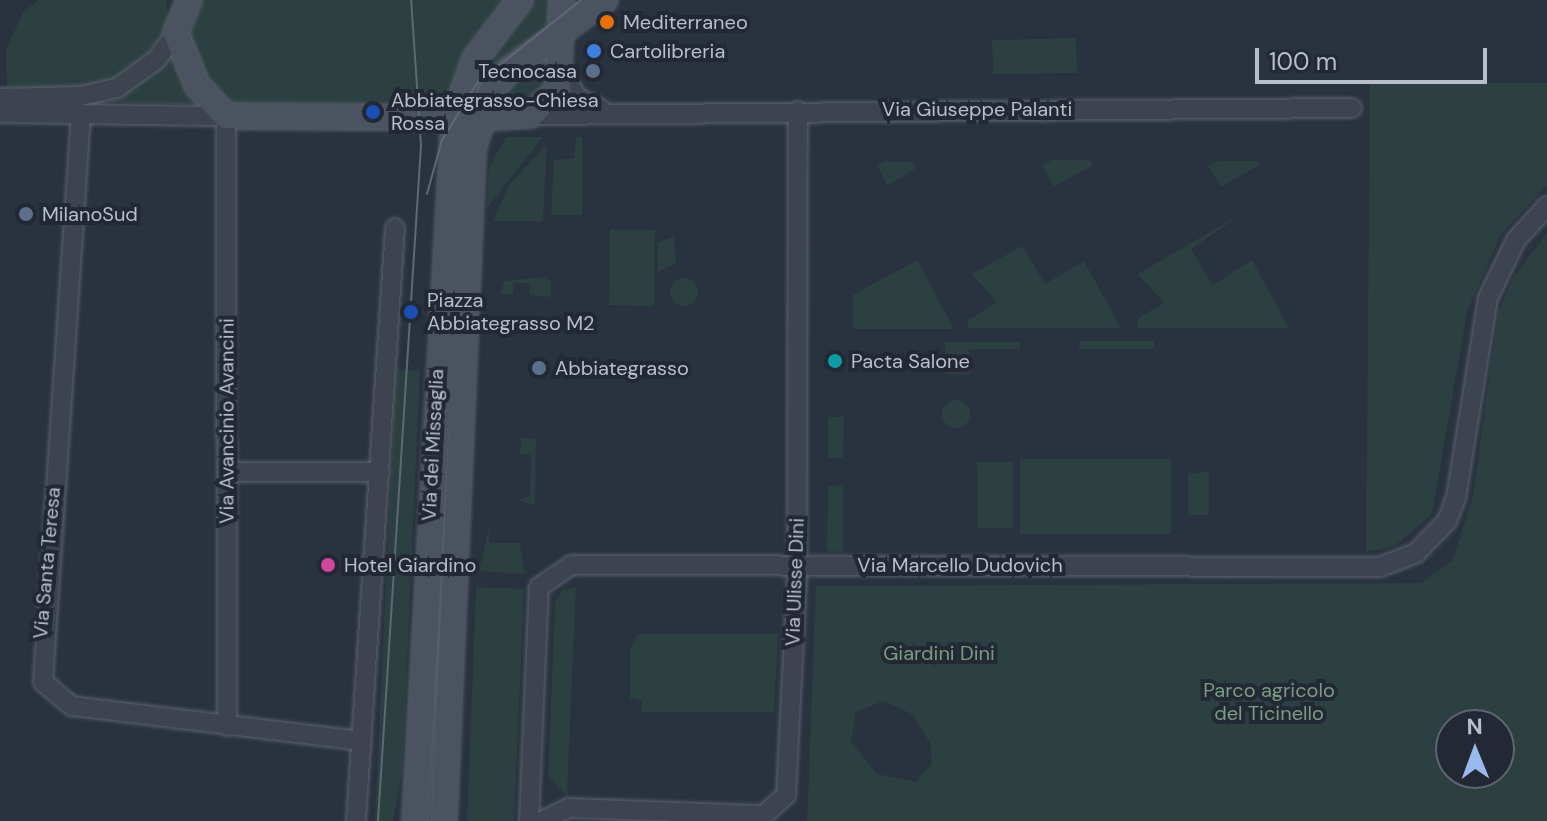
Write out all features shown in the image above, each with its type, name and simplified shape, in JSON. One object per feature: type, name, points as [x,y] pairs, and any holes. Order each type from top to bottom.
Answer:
[{"type":"main road","points":[[189,0],[176,33],[197,85],[226,116],[454,118],[530,115],[551,99],[564,75],[562,0]]},
{"type":"main road","name":"Via dei Missaglia","points":[[415,821],[454,118],[475,59],[520,0]]},
{"type":"main road","points":[[479,118],[508,71],[605,0]]},
{"type":"main road","name":"Via dei Missaglia","points":[[444,821],[479,118]]},
{"type":"street","points":[[0,113],[81,105],[117,88],[156,60],[176,33]]},
{"type":"street","points":[[564,75],[577,97],[602,110]]},
{"type":"street","points":[[0,98],[226,116]]},
{"type":"street","name":"Via Santa Teresa","points":[[81,105],[39,668],[50,693],[72,706],[362,741]]},
{"type":"street","name":"Via Giuseppe Palanti","points":[[530,115],[602,110],[1352,108]]},
{"type":"street","name":"Via Ulisse Dini","points":[[542,821],[569,808],[756,815],[782,804],[797,565],[798,111]]},
{"type":"street","name":"Via Avancinio Avancini","points":[[226,116],[227,726]]},
{"type":"street","name":"Via Marcello Dudovich","points":[[532,761],[539,587],[572,565],[1374,566],[1416,553],[1447,521],[1488,298],[1516,240],[1547,206]]},
{"type":"street","points":[[356,821],[395,228]]},
{"type":"street","points":[[227,472],[380,472]]},
{"type":"street","points":[[532,761],[543,795],[569,808]]},
{"type":"street","points":[[529,821],[532,761]]},
{"type":"green space","points":[[39,0],[166,0],[168,21],[158,44],[114,82],[90,90],[7,91],[6,50],[23,12]]},
{"type":"green space","points":[[199,0],[507,0],[482,31],[445,110],[234,105],[206,81],[190,40]]},
{"type":"green space","points":[[532,0],[554,0],[556,23],[469,110],[482,62]]},
{"type":"green space","points":[[1076,38],[1077,73],[993,74],[992,40]]},
{"type":"green space","points":[[553,47],[555,73],[534,103],[494,110],[494,99]]},
{"type":"green space","points":[[171,51],[201,105],[105,102],[150,76]]},
{"type":"green space","points":[[1370,83],[1547,83],[1547,185],[1500,236],[1467,312],[1432,514],[1395,546],[1366,552]]},
{"type":"green space","points":[[506,137],[543,137],[487,208],[489,167]]},
{"type":"green space","points":[[576,137],[582,137],[582,215],[551,215],[554,160],[574,158]]},
{"type":"green space","points":[[547,144],[543,221],[493,221],[509,185]]},
{"type":"green space","points":[[1052,160],[1090,160],[1093,165],[1054,187],[1042,165]]},
{"type":"green space","points":[[885,161],[912,162],[916,168],[888,186],[877,166]]},
{"type":"green space","points":[[1218,161],[1257,161],[1259,165],[1221,187],[1208,166]]},
{"type":"green space","points":[[1246,211],[1191,249],[1213,285],[1252,260],[1289,328],[1138,328],[1138,318],[1164,303],[1138,274]]},
{"type":"green space","points":[[610,229],[655,230],[654,306],[609,305]]},
{"type":"green space","name":"Parco agricolo del Ticinello","points":[[1547,233],[1547,821],[807,821],[816,586],[1421,583],[1453,560],[1473,495],[1498,315],[1512,279]],"holes":[[[883,701],[912,714],[930,743],[932,763],[916,782],[877,774],[851,741],[856,712]]]},
{"type":"green space","points":[[674,237],[676,263],[657,273],[658,242]]},
{"type":"green space","points":[[1022,246],[1045,284],[1084,261],[1121,328],[968,328],[968,320],[997,302],[972,274]]},
{"type":"green space","points":[[917,260],[954,329],[853,329],[853,295]]},
{"type":"green space","points":[[542,277],[551,281],[551,297],[530,295],[529,283],[514,283],[513,294],[501,294],[504,281]]},
{"type":"green space","points":[[684,278],[694,282],[698,292],[694,302],[684,306],[674,302],[670,292],[674,282]]},
{"type":"green space","points":[[1079,341],[1154,341],[1154,349],[1079,349]]},
{"type":"green space","points":[[945,342],[1020,342],[1020,349],[969,349],[969,375],[945,374]]},
{"type":"green space","points":[[396,369],[420,371],[402,773],[393,821],[375,821]]},
{"type":"green space","points":[[956,400],[966,404],[970,414],[966,424],[956,428],[946,424],[942,414],[946,404]]},
{"type":"green space","points":[[828,417],[844,417],[843,458],[828,458]]},
{"type":"green space","points":[[521,438],[536,439],[535,505],[518,500],[530,496],[531,455],[520,454]]},
{"type":"green space","points":[[1020,459],[1171,459],[1171,534],[1020,534]]},
{"type":"green space","points":[[977,462],[1013,462],[1013,528],[978,528]]},
{"type":"green space","points":[[1209,472],[1209,515],[1188,515],[1188,473]]},
{"type":"green space","points":[[843,485],[843,552],[827,551],[828,486]]},
{"type":"green space","points":[[490,523],[489,543],[520,543],[525,574],[479,571]]},
{"type":"green space","points":[[476,587],[524,589],[514,821],[467,821]]},
{"type":"green space","points":[[576,587],[567,796],[548,776],[555,603],[562,590]]},
{"type":"green space","points":[[638,634],[778,634],[774,712],[642,712],[642,701],[630,698],[630,650]]},
{"type":"tram line","points":[[378,821],[421,145],[411,0]]},
{"type":"tram line","points":[[427,194],[442,140],[477,83],[581,0]]},
{"type":"place","name":"Mediterraneo","points":[[607,22]]},
{"type":"place","name":"Cartolibreria","points":[[594,51]]},
{"type":"place","name":"Tecnocasa","points":[[593,71]]},
{"type":"place","name":"Abbiategrasso-Chiesa Rossa","points":[[373,112]]},
{"type":"place","name":"MilanoSud","points":[[26,214]]},
{"type":"place","name":"Piazza Abbiategrasso M2","points":[[411,312]]},
{"type":"place","name":"Pacta Salone","points":[[835,361]]},
{"type":"place","name":"Abbiategrasso","points":[[539,368]]},
{"type":"place","name":"Hotel Giardino","points":[[328,565]]},
{"type":"park label","name":"Giardini Dini","points":[[939,653]]}]
